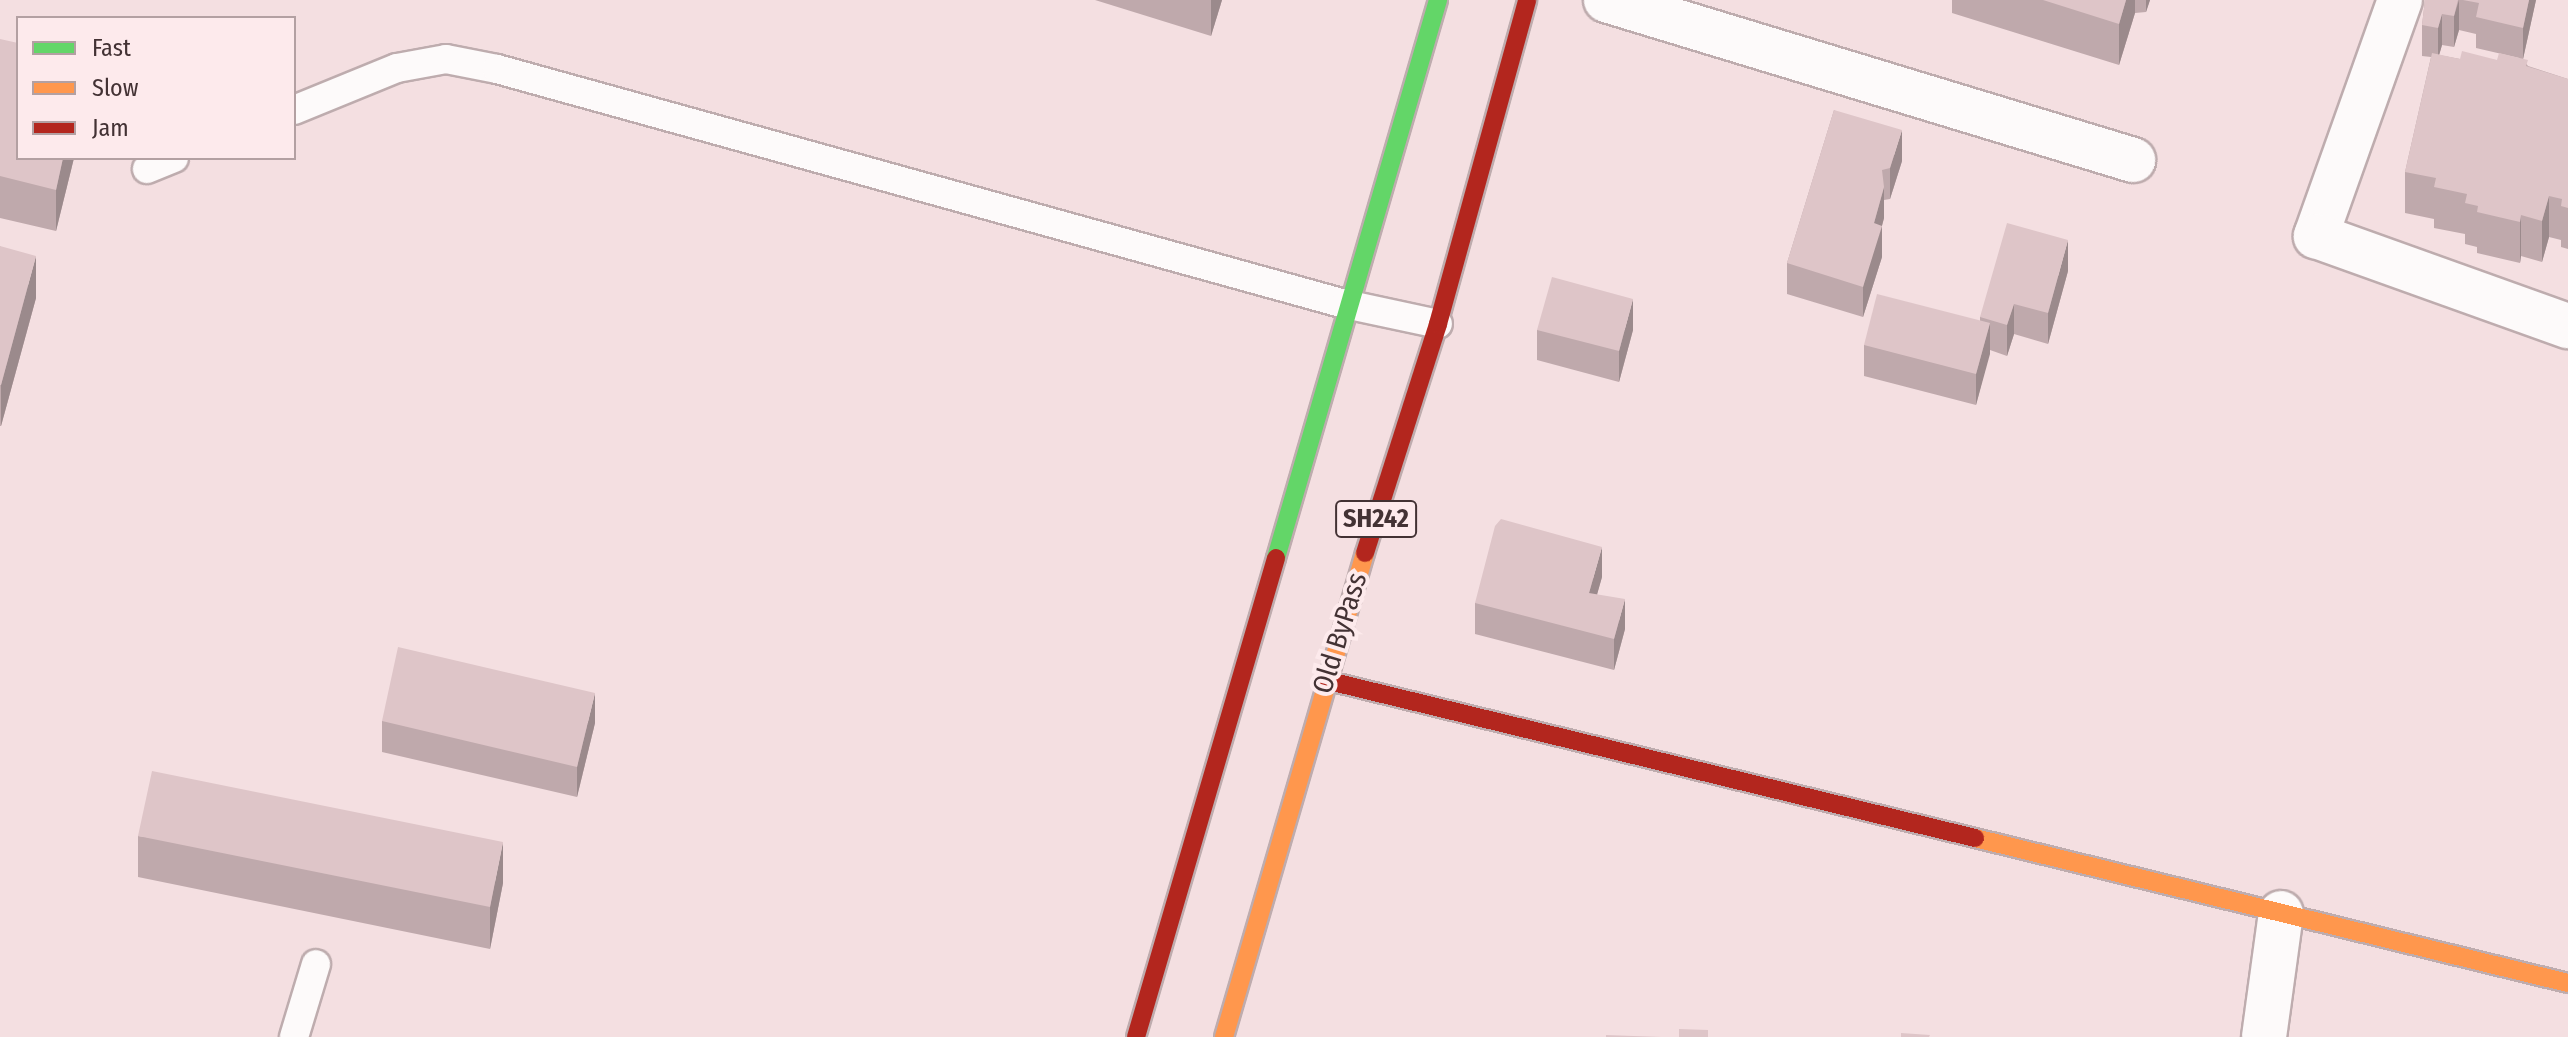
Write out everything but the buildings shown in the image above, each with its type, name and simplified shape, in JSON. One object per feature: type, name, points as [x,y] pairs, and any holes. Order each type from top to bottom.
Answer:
[{"type":"main road","points":[[1136,1037],[1345,304],[1438,0]]},
{"type":"main road","name":"Old ByPass","points":[[1224,1037],[1325,680],[1438,324],[1527,0]]},
{"type":"main road","points":[[1325,680],[2568,983]]},
{"type":"street","points":[[1606,0],[2133,160]]},
{"type":"street","points":[[2400,0],[2316,236],[2568,326]]},
{"type":"street","points":[[2264,1037],[2281,913]]},
{"type":"lane","points":[[296,109],[397,68],[446,59],[1345,304],[1438,324]]},
{"type":"lane","points":[[147,169],[169,160]]},
{"type":"lane","points":[[294,1037],[316,964]]},
{"type":"traffic: fast","points":[[1276,558],[1438,0]]},
{"type":"traffic: slow","points":[[1224,1037],[1365,553]]},
{"type":"traffic: slow","points":[[1975,838],[2568,983]]},
{"type":"traffic: jam","points":[[1365,553],[1438,324],[1527,0]]},
{"type":"traffic: jam","points":[[1136,1037],[1276,558]]},
{"type":"traffic: jam","points":[[1325,680],[1975,838]]}]
